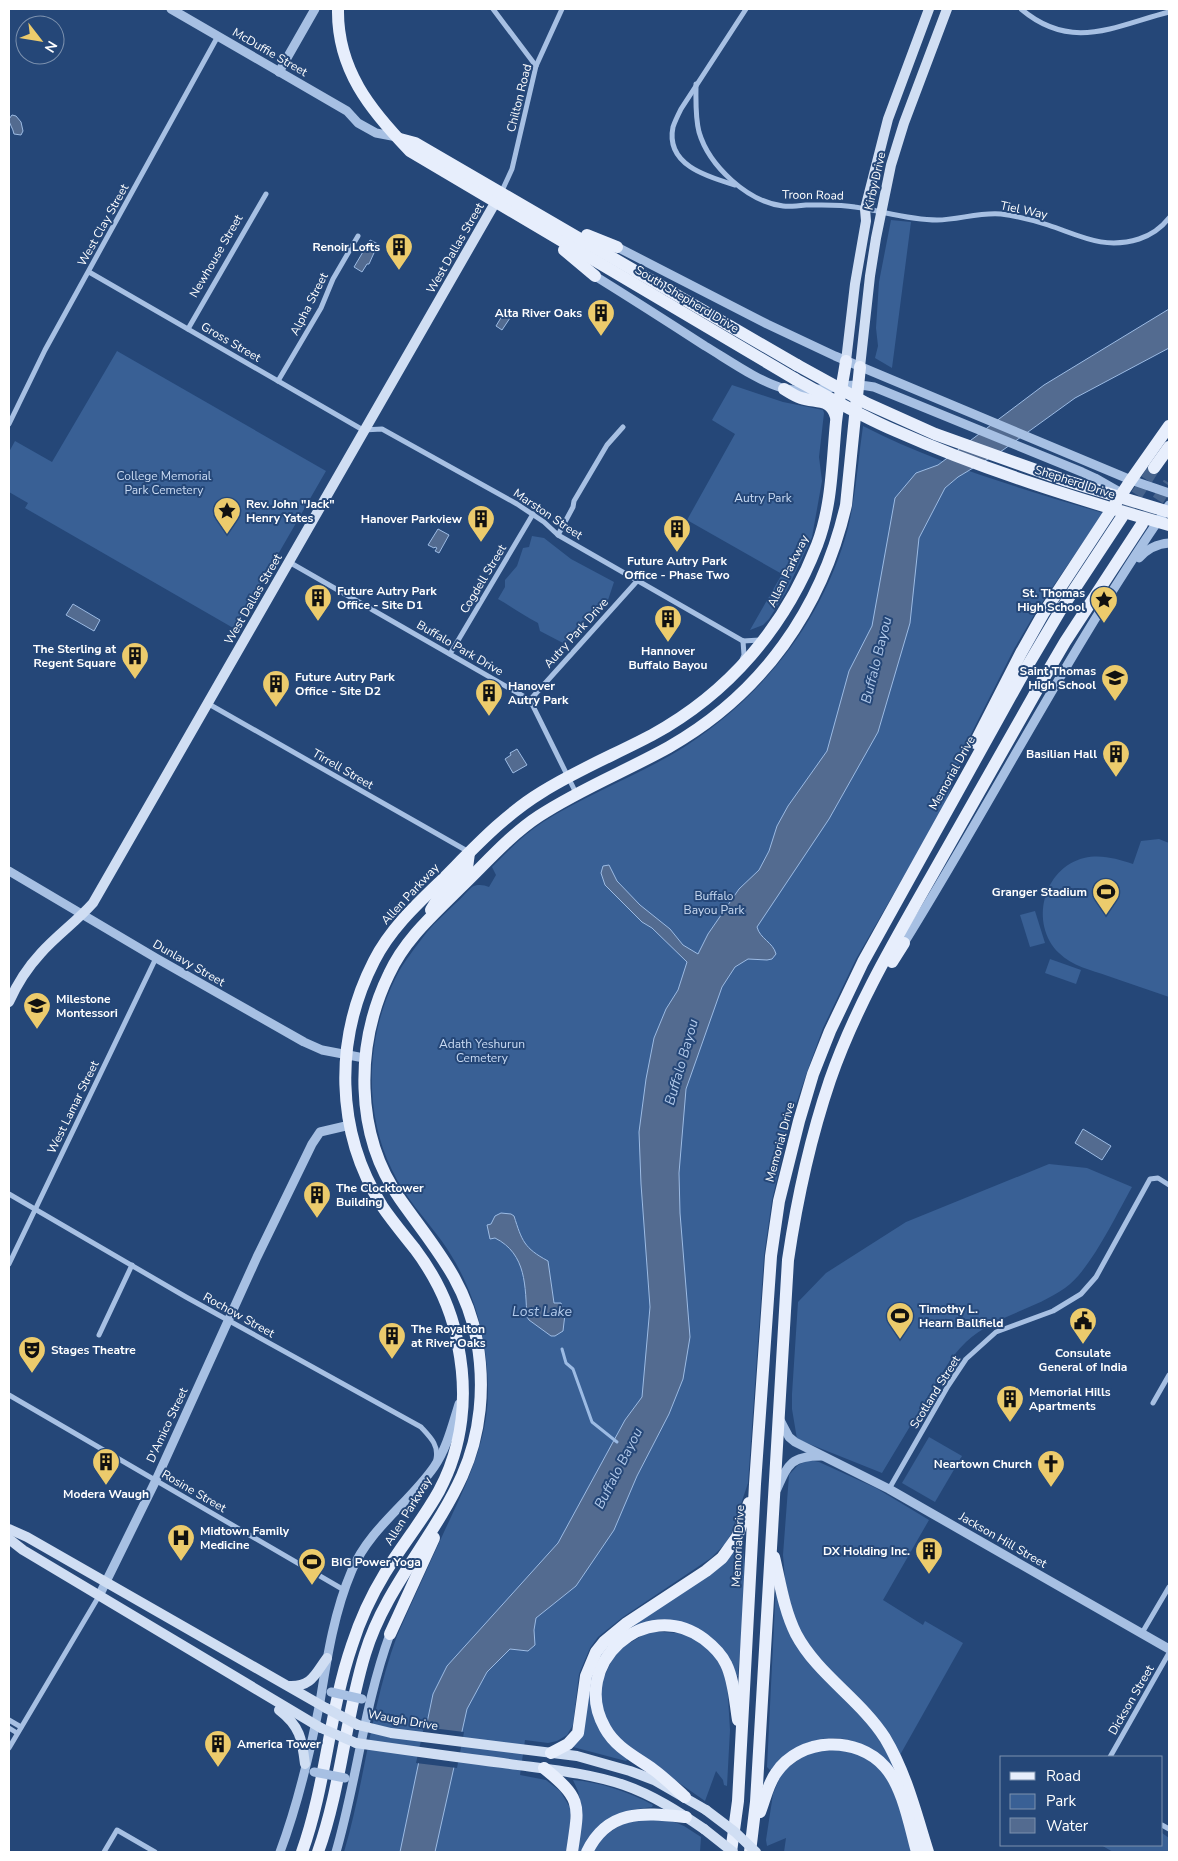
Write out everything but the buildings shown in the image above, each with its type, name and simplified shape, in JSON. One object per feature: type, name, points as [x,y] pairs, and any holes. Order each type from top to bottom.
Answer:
[{"type":"main road","points":[[338,9],[341,42],[349,68],[368,103],[398,138]]},
{"type":"main road","name":"Kirby Drive","points":[[846,361],[855,284],[866,221],[865,209],[888,119],[929,9]]},
{"type":"main road","name":"Kirby Drive","points":[[860,367],[870,276],[891,165],[904,123],[947,9]]},
{"type":"main road","name":"South Shepherd Drive","points":[[398,138],[415,143],[499,198],[533,224],[795,379],[880,424],[973,463]]},
{"type":"main road","name":"South Shepherd Drive","points":[[499,198],[564,228],[857,399],[898,419],[977,450]]},
{"type":"main road","name":"West Dallas Street","points":[[9,1002],[28,969],[41,953],[93,903],[363,430],[499,198]]},
{"type":"main road","points":[[533,224],[595,276]]},
{"type":"main road","points":[[564,228],[617,247]]},
{"type":"main road","name":"Allen Parkway","points":[[302,1852],[318,1797],[350,1649],[372,1596],[439,1491],[452,1461],[462,1417],[463,1389],[458,1342],[452,1320],[433,1276],[382,1206],[368,1180],[356,1150],[345,1102],[345,1055],[352,1014],[374,959],[389,936],[408,912],[506,818],[527,802],[676,721],[698,706],[737,672],[765,640],[794,595],[821,534],[829,494],[836,418],[846,361]]},
{"type":"main road","points":[[422,925],[517,832],[577,794],[665,749],[711,719],[756,678],[776,656],[794,631],[824,576],[842,524],[846,505],[860,367]]},
{"type":"main road","points":[[784,389],[800,398],[831,406],[836,418]]},
{"type":"main road","points":[[958,790],[965,766],[1021,653],[1043,614],[1131,480],[1169,426]]},
{"type":"main road","points":[[1154,468],[1169,446]]},
{"type":"main road","name":"Shepherd Drive","points":[[977,450],[1083,486],[1169,512]]},
{"type":"main road","name":"Shepherd Drive","points":[[973,463],[1102,506],[1169,525]]},
{"type":"main road","name":"Memorial Drive","points":[[732,1852],[742,1740],[755,1484],[771,1256],[779,1201],[798,1121],[813,1074],[845,997],[958,790],[1060,611],[1122,517]]},
{"type":"main road","points":[[750,1852],[757,1792],[788,1260],[795,1212],[822,1105],[830,1079],[855,1019],[897,936],[1041,683],[1142,524]]},
{"type":"main road","points":[[390,1634],[463,1474],[473,1446],[479,1419],[481,1392],[477,1340],[472,1318],[463,1294],[450,1268],[398,1196],[385,1173],[375,1145],[365,1099],[364,1058],[370,1022],[378,996],[390,970],[422,925],[442,892],[466,868],[469,852]]},
{"type":"main road","points":[[855,1019],[873,994],[904,943]]},
{"type":"main road","points":[[404,1236],[420,1226]]},
{"type":"main road","points":[[318,1852],[333,1804],[359,1676],[374,1628],[397,1583],[451,1498],[463,1474]]},
{"type":"main road","points":[[546,1752],[568,1744],[578,1733],[586,1676],[596,1652],[604,1642],[627,1623],[706,1571],[722,1558],[737,1537],[755,1484]]},
{"type":"main road","name":"Waugh Drive","points":[[9,1529],[27,1536],[322,1706],[361,1726],[391,1733],[577,1756],[630,1771],[654,1780],[706,1810],[735,1832],[756,1852]]},
{"type":"main road","points":[[9,1539],[23,1550],[99,1596],[318,1726],[358,1743],[389,1749],[574,1772],[624,1786],[671,1807],[686,1816],[732,1852]]},
{"type":"main road","points":[[771,1542],[786,1606],[796,1634],[812,1657],[868,1716],[885,1738],[901,1770],[928,1852]]},
{"type":"main road","points":[[685,1797],[654,1770],[613,1740],[599,1716],[595,1701],[596,1684],[600,1668],[607,1655],[619,1642],[632,1632],[666,1626],[686,1629],[711,1644],[720,1654],[730,1674],[742,1740]]},
{"type":"main road","points":[[287,1686],[297,1687],[311,1680],[327,1658]]},
{"type":"main road","points":[[271,1699],[277,1708],[291,1718],[296,1726],[303,1744],[305,1764]]},
{"type":"main road","points":[[752,1835],[768,1787],[775,1773],[786,1761],[803,1750],[812,1747],[822,1744],[842,1744],[860,1750],[874,1758],[889,1773],[898,1790],[917,1852]]},
{"type":"main road","points":[[541,1768],[562,1782],[575,1798],[576,1822],[572,1852]]},
{"type":"main road","points":[[587,1852],[598,1835],[608,1826],[632,1814],[647,1813],[686,1816]]},
{"type":"street","name":"McDuffie Street","points":[[171,9],[347,111],[358,123],[376,133],[398,138]]},
{"type":"street","points":[[279,72],[315,9]]},
{"type":"street","points":[[493,9],[536,66]]},
{"type":"street","name":"Chilton Road","points":[[499,198],[512,169],[536,66],[562,9]]},
{"type":"street","name":"Troon Road","points":[[736,185],[700,174],[689,167],[680,157],[674,145],[674,126],[681,109],[696,84],[746,9]]},
{"type":"street","points":[[1021,9],[1048,27],[1060,31],[1089,34],[1169,12]]},
{"type":"street","name":"West Clay Street","points":[[9,424],[45,350],[218,36]]},
{"type":"street","name":"Troon Road","points":[[696,84],[696,104],[700,135],[721,171],[736,185],[765,202],[784,206],[831,205],[865,209]]},
{"type":"street","name":"Newhouse Street","points":[[188,329],[266,194]]},
{"type":"street","name":"Tiel Way","points":[[865,209],[938,220],[983,214],[999,214],[1031,220],[1101,243],[1118,244],[1144,238],[1169,218]]},
{"type":"street","name":"Alpha Street","points":[[278,381],[321,308],[333,279],[358,236]]},
{"type":"street","points":[[617,247],[767,324],[846,361],[1131,480],[1169,493]]},
{"type":"street","name":"Gross Street","points":[[89,272],[363,430]]},
{"type":"street","points":[[595,276],[724,358],[771,384],[784,389],[803,390],[874,386],[1082,472],[1122,494],[1169,533]]},
{"type":"street","points":[[558,535],[573,507],[574,501],[607,445],[623,427]]},
{"type":"street","name":"Marston Street","points":[[363,430],[382,429],[533,514],[558,535],[743,641]]},
{"type":"street","points":[[1150,487],[1158,502],[1156,524]]},
{"type":"street","points":[[904,943],[955,861],[1076,649],[1169,505]]},
{"type":"street","name":"Cogdell Street","points":[[450,654],[533,514]]},
{"type":"street","points":[[1126,570],[1145,551],[1169,543]]},
{"type":"street","name":"Buffalo Park Drive","points":[[289,562],[530,700]]},
{"type":"street","name":"Autry Park Drive","points":[[530,700],[638,580]]},
{"type":"street","points":[[737,672],[744,655],[743,641],[765,640]]},
{"type":"street","points":[[530,700],[577,794]]},
{"type":"street","name":"Tirrell Street","points":[[207,703],[469,852]]},
{"type":"street","name":"Dunlavy Street","points":[[9,871],[156,958],[304,1042],[322,1050],[364,1058]]},
{"type":"street","name":"West Lamar Street","points":[[9,1264],[156,958]]},
{"type":"street","name":"D'Amico Street","points":[[9,1748],[107,1582],[312,1144],[320,1132],[350,1125]]},
{"type":"street","name":"Scotland Street","points":[[889,1489],[948,1386],[966,1359],[996,1332],[1053,1311],[1081,1294],[1096,1276],[1150,1179],[1154,1178],[1169,1185]]},
{"type":"street","name":"Rochow Street","points":[[9,1194],[228,1320],[421,1427],[433,1440],[437,1449],[434,1467]]},
{"type":"street","points":[[99,1335],[132,1265]]},
{"type":"street","points":[[1153,1403],[1169,1375]]},
{"type":"street","points":[[280,1852],[318,1726],[327,1658],[344,1590],[353,1568],[369,1541],[434,1467],[448,1441],[463,1389]]},
{"type":"street","name":"Rosine Street","points":[[9,1395],[344,1590]]},
{"type":"street","name":"Jackson Hill Street","points":[[778,1417],[789,1437],[795,1442],[889,1489],[1142,1633],[1169,1651]]},
{"type":"street","points":[[775,1492],[787,1467],[794,1460],[807,1456],[823,1456]]},
{"type":"street","points":[[1142,1633],[1169,1587]]},
{"type":"street","points":[[336,1852],[352,1787],[367,1697],[390,1634]]},
{"type":"street","name":"Dickson Street","points":[[1111,1756],[1169,1651]]},
{"type":"street","points":[[323,1682],[331,1692],[367,1697]]},
{"type":"street","points":[[9,1720],[21,1727]]},
{"type":"street","points":[[9,1728],[17,1733]]},
{"type":"street","points":[[303,1776],[308,1772],[314,1772],[345,1778],[352,1787]]},
{"type":"street","points":[[104,1852],[117,1830],[155,1852]]},
{"type":"green space","points":[[891,220],[911,222],[892,368],[875,358],[878,346],[876,328],[879,282]]},
{"type":"green space","name":"College Memorial Park Cemetery","points":[[117,351],[326,471],[235,629],[25,508],[28,503],[9,492],[9,452],[15,441],[52,462]]},
{"type":"green space","name":"Autry Park","points":[[732,385],[783,402],[823,410],[824,413],[819,457],[822,481],[812,537],[786,592],[769,619],[763,625],[750,630],[782,574],[687,520],[735,434],[712,420]]},
{"type":"green space","name":"Buffalo Bayou Park","points":[[863,426],[921,453],[951,464],[1103,513],[1037,610],[1014,649],[967,742],[946,803],[856,959],[823,1028],[791,1119],[772,1200],[764,1256],[748,1483],[731,1534],[725,1544],[711,1558],[623,1617],[598,1637],[590,1648],[579,1674],[573,1725],[567,1735],[557,1741],[548,1743],[525,1740],[520,1775],[546,1780],[560,1791],[571,1809],[568,1852],[344,1852],[388,1662],[397,1636],[474,1464],[484,1428],[488,1391],[482,1331],[470,1293],[452,1257],[408,1198],[397,1180],[383,1147],[376,1123],[372,1074],[374,1048],[386,1000],[399,971],[427,932],[472,887],[480,885],[489,887],[496,875],[492,867],[523,837],[559,813],[655,764],[702,735],[731,712],[782,659],[803,629],[821,597],[836,564],[851,516]]},
{"type":"green space","points":[[532,536],[544,538],[571,559],[614,582],[608,600],[601,602],[594,615],[577,627],[571,639],[563,643],[540,631],[538,623],[498,599],[505,587],[505,580],[517,566],[523,548],[529,547]]},
{"type":"green space","name":"Granger Stadium","points":[[1159,839],[1169,843],[1169,997],[1088,970],[1064,957],[1050,941],[1044,927],[1043,913],[1045,898],[1050,885],[1059,873],[1070,864],[1084,858],[1103,857],[1133,864],[1141,841]]},
{"type":"green space","points":[[1035,911],[1045,943],[1030,947],[1020,915]]},
{"type":"green space","points":[[1050,959],[1081,970],[1076,984],[1045,973]]},
{"type":"green space","points":[[1049,1164],[1087,1168],[1132,1187],[1102,1242],[1084,1269],[1074,1280],[1053,1296],[1001,1319],[966,1342],[945,1369],[882,1473],[797,1439],[792,1409],[792,1394],[798,1302],[826,1273],[906,1222]]},
{"type":"green space","points":[[929,1437],[962,1456],[935,1502],[902,1483]]},
{"type":"green space","points":[[809,1460],[819,1462],[876,1488],[929,1520],[883,1600],[923,1625],[925,1621],[963,1643],[900,1755],[819,1660],[795,1623],[785,1580],[783,1555],[789,1475],[798,1465]]},
{"type":"green space","points":[[741,1542],[744,1551],[745,1585],[738,1676],[736,1676],[713,1640],[697,1627],[665,1621],[634,1627],[591,1691],[629,1758],[626,1761],[573,1747],[591,1678],[603,1650]]},
{"type":"green space","points":[[776,1584],[792,1639],[821,1675],[866,1720],[892,1760],[899,1783],[861,1745],[840,1738],[822,1739],[797,1747],[770,1770],[767,1767]]},
{"type":"green space","points":[[650,1631],[689,1634],[717,1656],[727,1683],[730,1730],[727,1786],[724,1785],[723,1780],[716,1771],[705,1801],[619,1741],[603,1716],[600,1686],[616,1651]]},
{"type":"green space","points":[[848,1749],[869,1759],[886,1777],[897,1801],[913,1852],[784,1852],[786,1838],[767,1846],[766,1840],[773,1794],[782,1772],[809,1752]]},
{"type":"green space","points":[[573,1780],[614,1788],[653,1805],[652,1807],[631,1810],[582,1852],[577,1852],[582,1809],[578,1791]]},
{"type":"green space","points":[[665,1818],[684,1826],[701,1837],[700,1852],[592,1852],[601,1838],[627,1821]]},
{"type":"green space","points":[[1163,1834],[1169,1838],[1169,1852],[1113,1852],[1103,1846],[1163,1846]]},
{"type":"water","points":[[12,115],[16,116],[21,122],[23,131],[21,135],[14,134],[9,121]]},
{"type":"water","points":[[370,240],[378,244],[369,264],[367,264],[362,272],[354,267]]},
{"type":"water","name":"Buffalo Bayou","points":[[1169,309],[1169,348],[1075,398],[1003,450],[958,477],[945,488],[919,538],[910,623],[878,732],[829,819],[757,927],[776,954],[772,959],[767,960],[748,959],[735,967],[722,987],[686,1089],[679,1173],[680,1213],[690,1337],[683,1379],[669,1414],[637,1476],[614,1530],[576,1586],[536,1618],[534,1630],[535,1645],[528,1651],[510,1649],[487,1672],[467,1709],[435,1852],[400,1852],[433,1694],[447,1666],[558,1543],[625,1420],[642,1397],[650,1307],[639,1132],[654,1038],[666,1009],[678,990],[687,962],[652,928],[642,922],[605,885],[601,873],[603,866],[609,865],[617,881],[640,905],[670,929],[683,945],[698,954],[708,934],[739,889],[759,870],[769,851],[777,826],[788,806],[827,751],[849,671],[872,626],[895,498],[916,473],[938,465],[1044,385]]},
{"type":"water","points":[[505,311],[512,315],[502,330],[496,326]]},
{"type":"water","points":[[438,529],[449,535],[439,553],[435,551],[437,548],[428,545]]},
{"type":"water","points":[[73,604],[100,620],[94,631],[66,615]]},
{"type":"water","points":[[517,749],[527,765],[513,773],[505,759]]},
{"type":"water","points":[[1083,1129],[1111,1146],[1102,1160],[1075,1143]]},
{"type":"water","name":"Lost Lake","points":[[501,1213],[514,1216],[525,1243],[534,1252],[548,1261],[554,1303],[561,1303],[565,1314],[563,1331],[555,1336],[551,1336],[529,1320],[519,1262],[505,1245],[495,1238],[490,1239],[487,1225],[491,1224],[495,1216]]},
{"type":"pier","points":[[424,1727],[464,1732],[457,1768],[416,1763]]},
{"type":"waterway","name":"Buffalo Bayou","points":[[562,1349],[566,1363],[573,1369],[592,1422],[617,1442]]},
{"type":"tunnel","points":[[1127,510],[1154,468]]},
{"type":"tunnel","points":[[1148,515],[1169,483]]},
{"type":"place","name":"Renoir Lofts","points":[[399,271]]},
{"type":"place","name":"Alta River Oaks","points":[[601,337]]},
{"type":"place","name":"Rev. John \"Jack\" Henry Yates","points":[[227,535]]},
{"type":"place","name":"Hanover Parkview","points":[[481,543]]},
{"type":"place","name":"Future Autry Park Office - Phase Two","points":[[677,553]]},
{"type":"place","name":"Future Autry Park Office - Site D1","points":[[318,622]]},
{"type":"place","name":"St. Thomas High School","points":[[1104,624]]},
{"type":"place","name":"Hannover Buffalo Bayou","points":[[668,643]]},
{"type":"place","name":"The Sterling at Regent Square","points":[[135,680]]},
{"type":"place","name":"Saint Thomas High School","points":[[1115,702]]},
{"type":"place","name":"Future Autry Park Office - Site D2","points":[[276,708]]},
{"type":"place","name":"Hanover Autry Park","points":[[489,717]]},
{"type":"place","name":"Basilian Hall","points":[[1116,778]]},
{"type":"place","name":"Granger Stadium","points":[[1106,916]]},
{"type":"place","name":"Milestone Montessori","points":[[37,1030]]},
{"type":"place","name":"The Clocktower Building","points":[[317,1219]]},
{"type":"place","name":"Timothy L. Hearn Ballfield","points":[[900,1340]]},
{"type":"place","name":"Consulate General of India","points":[[1083,1345]]},
{"type":"place","name":"The Royalton at River Oaks","points":[[392,1360]]},
{"type":"place","name":"Stages Theatre","points":[[32,1374]]},
{"type":"place","name":"Memorial Hills Apartments","points":[[1010,1423]]},
{"type":"place","name":"Modera Waugh","points":[[106,1486]]},
{"type":"place","name":"Neartown Church","points":[[1051,1488]]},
{"type":"place","name":"Midtown Family Medicine","points":[[181,1562]]},
{"type":"place","name":"DX Holding Inc.","points":[[929,1575]]},
{"type":"place","name":"BIG Power Yoga","points":[[312,1586]]},
{"type":"place","name":"America Tower","points":[[218,1768]]},
{"type":"park label","name":"Adath Yeshurun Cemetery","points":[[482,1051]]}]
